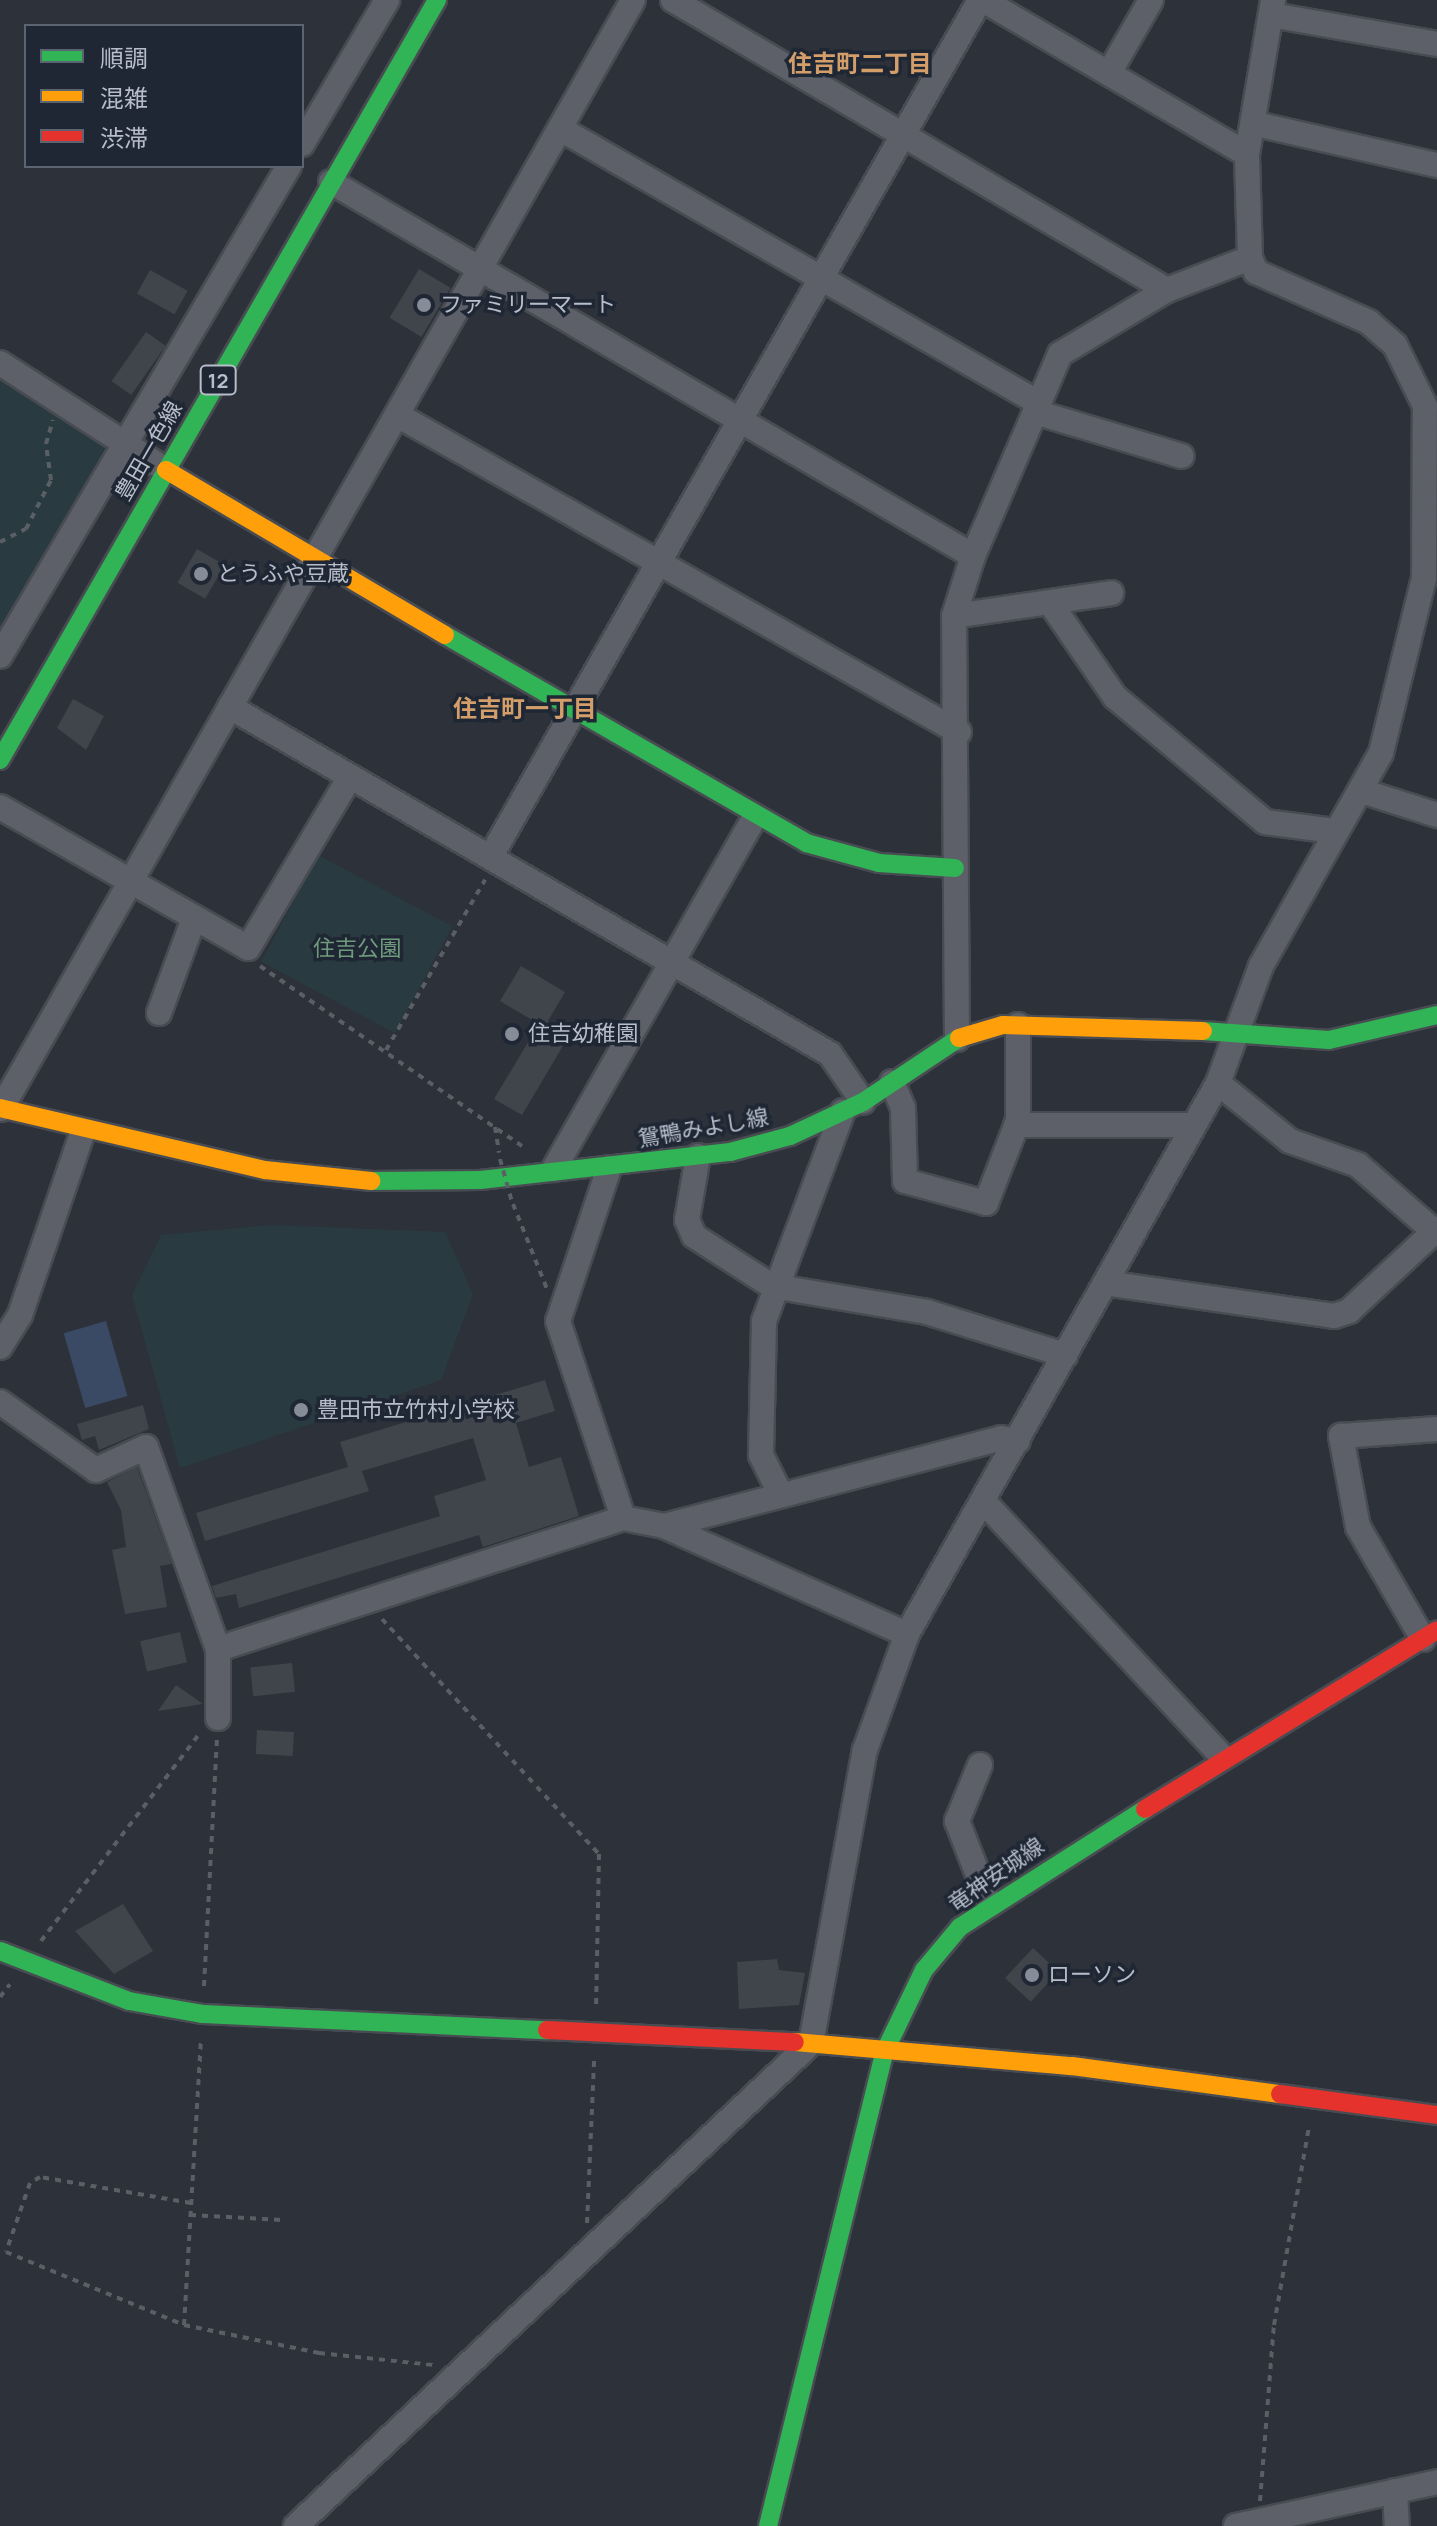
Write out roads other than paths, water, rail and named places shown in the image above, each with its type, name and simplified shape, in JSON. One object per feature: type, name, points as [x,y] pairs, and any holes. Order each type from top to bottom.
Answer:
[{"type":"street","points":[[304,141],[387,0]]},
{"type":"street","name":"豊田一色線","points":[[0,760],[437,0]]},
{"type":"street","points":[[0,1108],[313,558],[564,131],[633,0]]},
{"type":"street","points":[[673,0],[1167,290]]},
{"type":"street","points":[[491,856],[822,280],[900,135],[981,0],[1247,154]]},
{"type":"street","points":[[1109,73],[1151,0]]},
{"type":"street","points":[[296,2526],[811,2043],[865,1750],[907,1634],[985,1503],[1218,1083],[1261,966],[1334,831],[1365,792],[1426,640],[1431,407],[1395,345],[1369,322],[1256,272],[1250,258],[1247,154],[1256,124],[1272,7],[1437,44]]},
{"type":"street","points":[[1256,124],[1437,165]]},
{"type":"street","points":[[564,131],[1037,408],[1182,456]]},
{"type":"street","points":[[0,656],[288,168]]},
{"type":"street","points":[[331,182],[973,556]]},
{"type":"street","points":[[957,1039],[955,868],[959,732],[954,616],[973,556],[1060,354],[1167,290],[1250,258]]},
{"type":"street","points":[[0,363],[127,440],[166,470],[754,818],[806,843],[879,863],[955,868]]},
{"type":"street","points":[[399,416],[659,566],[959,732]]},
{"type":"street","points":[[954,616],[1111,593]]},
{"type":"street","points":[[1051,604],[1115,697],[1182,756],[1265,822],[1334,831]]},
{"type":"street","points":[[230,707],[830,1054],[853,1106],[772,1286],[764,1321],[768,1374],[758,1417],[761,1455],[781,1495]]},
{"type":"street","points":[[0,807],[193,921],[248,948],[350,777]]},
{"type":"street","points":[[1365,792],[1437,815]]},
{"type":"street","points":[[554,1169],[754,818]]},
{"type":"street","points":[[159,1013],[193,921]]},
{"type":"street","name":"鴛鴨みよし線","points":[[0,1108],[83,1131],[265,1170],[366,1181],[480,1180],[554,1169],[609,1168],[698,1156],[790,1136],[853,1106],[957,1039],[1018,1025],[1236,1032],[1329,1040],[1437,1015]]},
{"type":"street","points":[[892,1082],[903,1108],[905,1181],[986,1203],[1016,1125],[1018,1025]]},
{"type":"street","points":[[1105,1283],[1334,1316],[1349,1311],[1436,1231],[1358,1165],[1290,1141],[1218,1083]]},
{"type":"street","points":[[1016,1125],[1193,1125]]},
{"type":"street","points":[[0,1347],[20,1315],[83,1131]]},
{"type":"street","points":[[698,1156],[687,1220],[694,1236],[772,1286],[927,1312],[1065,1355]]},
{"type":"street","points":[[609,1168],[558,1321],[623,1518]]},
{"type":"street","points":[[0,1402],[96,1470],[146,1447],[218,1649],[218,1718]]},
{"type":"street","points":[[1430,1635],[1358,1527],[1341,1436],[1437,1429]]},
{"type":"street","points":[[664,1526],[1001,1438],[1018,1441]]},
{"type":"street","points":[[985,1503],[1223,1757]]},
{"type":"street","points":[[218,1649],[623,1518],[664,1526],[907,1634]]},
{"type":"street","name":"竜神安城線","points":[[768,2526],[884,2053],[924,1970],[990,1905],[1223,1757],[1430,1635]]},
{"type":"street","points":[[980,1765],[957,1821],[990,1905]]},
{"type":"street","points":[[0,1951],[23,1965],[129,2001],[202,2014],[811,2043],[884,2053],[1072,2066],[1437,2115]]},
{"type":"street","points":[[1247,2523],[1437,2482]]},
{"type":"street","points":[[1395,2491],[1397,2526]]},
{"type":"water","points":[[106,1321],[127,1396],[85,1408],[64,1333]]},
{"type":"place","name":"ファミリーマート","points":[[424,305]]},
{"type":"place","name":"とうふや豆蔵","points":[[201,574]]},
{"type":"place","name":"住吉幼稚園","points":[[512,1034]]},
{"type":"place","name":"豊田市立竹村小学校","points":[[301,1410]]},
{"type":"place","name":"ローソン","points":[[1032,1975]]},
{"type":"district","name":"住吉町二丁目","points":[[860,63]]},
{"type":"district","name":"住吉町一丁目","points":[[525,708]]},
{"type":"park label","name":"住吉公園","points":[[357,949]]}]
